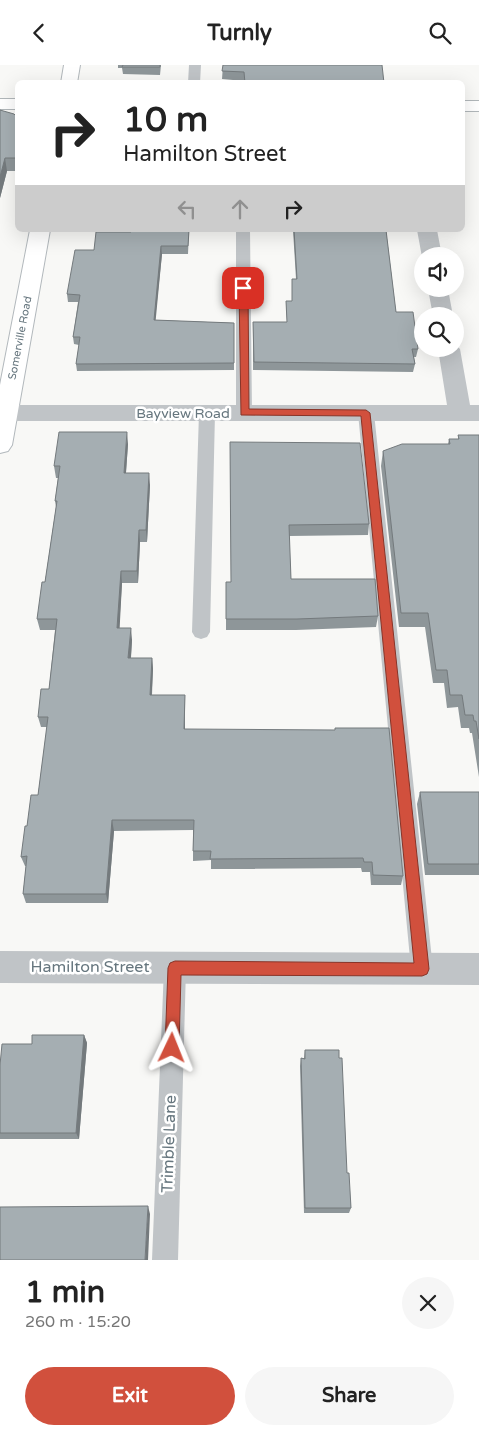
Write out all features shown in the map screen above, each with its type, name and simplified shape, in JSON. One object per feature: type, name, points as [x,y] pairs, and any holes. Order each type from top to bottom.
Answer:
[{"type":"main road","points":[[70,80],[72,65]]},
{"type":"main road","points":[[0,104],[15,104]]},
{"type":"main road","points":[[465,106],[479,106]]},
{"type":"main road","name":"Somerville Road","points":[[0,445],[40,232]]},
{"type":"street","points":[[427,232],[430,247]]},
{"type":"street","points":[[452,357],[470,413]]},
{"type":"street","name":"Bayview Road","points":[[6,413],[470,413]]},
{"type":"street","name":"Hamilton Street","points":[[0,967],[479,969]]},
{"type":"lane","points":[[194,80],[195,65]]},
{"type":"lane","points":[[243,232],[244,413]]},
{"type":"lane","points":[[201,632],[207,413]]},
{"type":"lane","points":[[366,413],[422,969]]},
{"type":"lane","name":"Trimble Lane","points":[[165,1260],[175,968]]},
{"type":"building","points":[[123,65],[160,65],[160,67],[122,67]]},
{"type":"building","points":[[223,65],[382,65],[384,80],[245,80],[244,72],[222,71]]},
{"type":"building","points":[[0,110],[15,115],[15,158],[5,158],[0,177]]},
{"type":"building","points":[[96,232],[189,232],[188,246],[161,246],[154,320],[234,323],[234,363],[76,364],[80,337],[73,337],[80,295],[67,294],[75,250],[94,250]]},
{"type":"building","points":[[294,232],[386,232],[396,312],[413,312],[414,349],[412,349],[415,364],[254,362],[253,322],[287,322],[286,301],[292,301],[292,279],[297,279]]},
{"type":"building","points":[[59,432],[127,432],[124,473],[149,473],[146,530],[139,530],[137,571],[121,571],[117,628],[131,628],[128,658],[152,658],[150,695],[185,695],[184,729],[335,730],[335,728],[389,728],[403,876],[373,875],[372,862],[364,862],[363,858],[210,859],[211,851],[193,851],[194,820],[112,820],[106,894],[23,894],[27,856],[21,857],[25,826],[27,826],[31,795],[38,795],[48,717],[38,717],[41,689],[49,689],[57,619],[37,619],[42,582],[45,582],[57,501],[55,501],[60,466],[54,466]]},
{"type":"building","points":[[458,435],[479,435],[479,739],[473,715],[465,715],[462,695],[450,695],[447,670],[436,670],[428,613],[401,613],[383,451],[402,444],[450,444],[449,439],[459,439]]},
{"type":"building","points":[[230,442],[360,443],[369,524],[289,525],[291,579],[375,579],[378,616],[226,619],[226,582],[231,582]]},
{"type":"building","points":[[420,792],[479,792],[479,864],[428,864]]},
{"type":"building","points":[[32,1035],[84,1035],[76,1133],[0,1133],[0,1065],[2,1044],[32,1044]]},
{"type":"building","points":[[305,1050],[339,1050],[339,1058],[342,1058],[347,1173],[349,1173],[351,1208],[305,1208],[301,1058],[305,1059]]},
{"type":"building","points":[[148,1206],[145,1260],[0,1260],[0,1207]]},
{"type":"route","points":[[172,1048],[175,968],[422,969],[366,413],[244,413],[243,288]]}]
